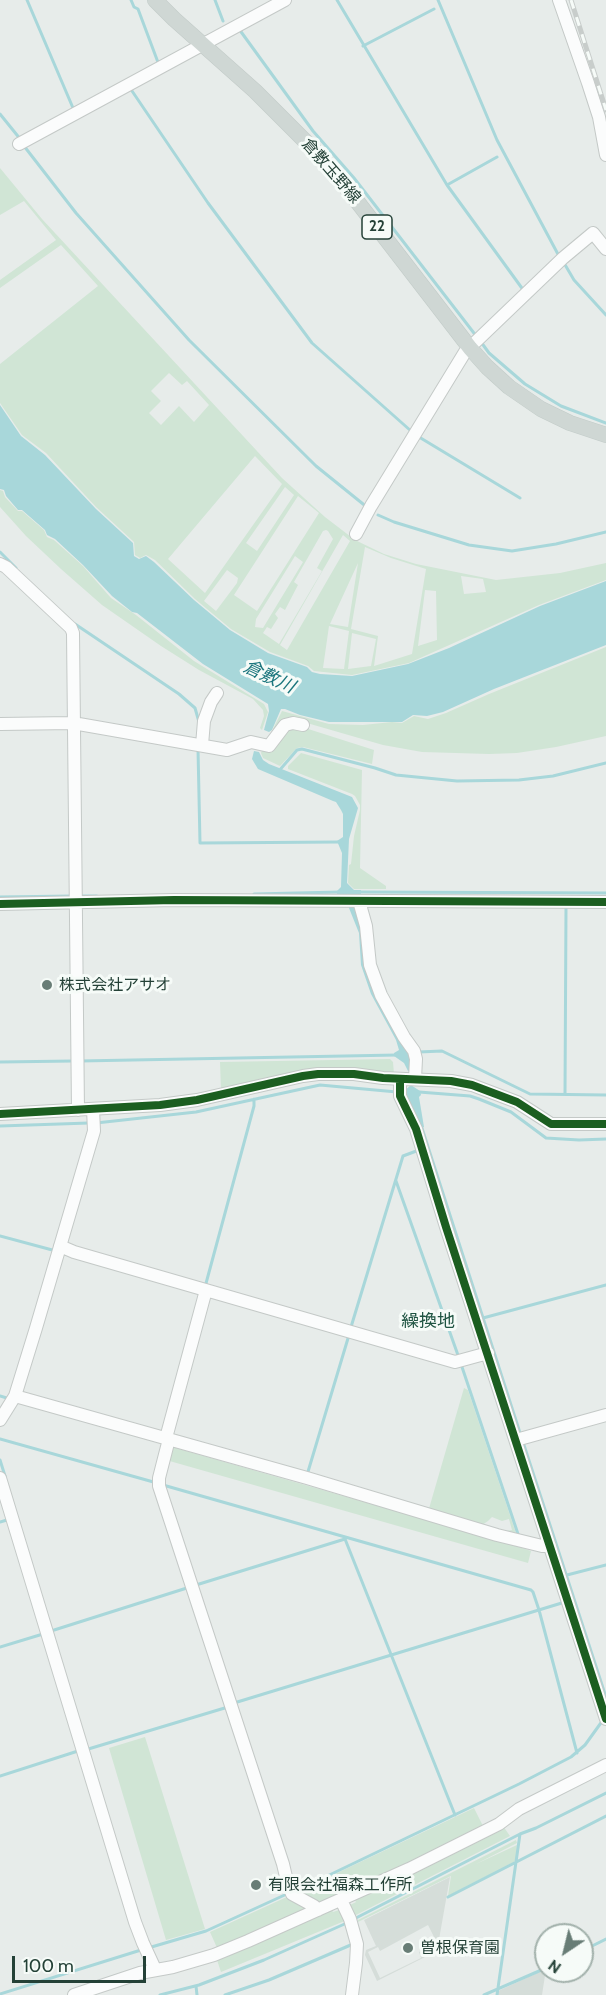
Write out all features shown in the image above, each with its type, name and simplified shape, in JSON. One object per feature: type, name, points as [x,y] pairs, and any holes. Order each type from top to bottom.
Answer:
[{"type":"main road","name":"倉敷玉野線","points":[[155,0],[285,120],[346,187],[476,342],[509,387],[541,409],[570,423],[606,435]]},
{"type":"street","points":[[22,142],[285,0]]},
{"type":"street","points":[[559,0],[598,117],[606,155]]},
{"type":"street","points":[[356,534],[465,352],[593,233],[606,249]]},
{"type":"street","points":[[0,564],[71,628],[78,1110]]},
{"type":"street","points":[[200,745],[204,721],[217,693]]},
{"type":"street","points":[[0,724],[73,723],[227,750],[251,742],[269,746],[285,724],[303,725]]},
{"type":"street","points":[[0,904],[76,899],[606,902]]},
{"type":"street","points":[[354,901],[366,926],[369,960],[378,989],[415,1053],[415,1079]]},
{"type":"street","points":[[0,1114],[78,1110],[94,1118],[132,1108],[196,1100],[318,1074],[354,1074],[400,1088],[415,1079],[451,1081],[492,1091],[517,1102],[551,1124],[606,1124]]},
{"type":"street","points":[[400,1088],[416,1129],[488,1355],[520,1439],[550,1546],[606,1719]]},
{"type":"street","points":[[0,1419],[16,1398],[61,1249],[94,1118]]},
{"type":"street","points":[[61,1249],[461,1362],[488,1355]]},
{"type":"street","points":[[205,1291],[167,1441],[159,1484],[291,1893],[315,1905],[318,1910]]},
{"type":"street","points":[[16,1398],[306,1478],[518,1540],[550,1546]]},
{"type":"street","points":[[520,1439],[606,1415]]},
{"type":"street","points":[[0,1478],[145,1948],[155,1969]]},
{"type":"street","points":[[74,1995],[155,1969],[173,1967],[214,1955],[387,1880],[499,1824],[519,1809],[606,1765]]},
{"type":"street","points":[[341,1900],[351,1922],[357,1952],[351,1995]]},
{"type":"shaded area","points":[[450,1877],[437,1951],[377,1981],[365,1955],[366,1950],[376,1946],[364,1920]],"holes":[[[428,1925],[437,1943],[419,1952],[421,1958],[380,1978],[368,1952],[378,1947],[380,1951]]]},
{"type":"shaded area","points":[[534,1974],[534,1983],[544,1983],[542,1995],[498,1995],[498,1991]]},
{"type":"green space","points":[[0,168],[42,219],[282,478],[325,517],[355,540],[384,554],[416,564],[496,580],[560,573],[606,563],[606,580],[539,605],[409,663],[352,675],[314,671],[308,666],[270,652],[231,629],[195,599],[155,560],[146,555],[140,558],[135,555],[134,542],[96,507],[46,453],[22,435],[0,403],[0,364],[98,286],[61,245],[0,288],[0,280],[56,240],[24,201],[0,215]],"holes":[[[169,373],[182,385],[187,381],[209,405],[194,422],[179,406],[161,425],[149,413],[161,401],[151,391]],[[255,456],[282,484],[205,593],[168,559]],[[285,487],[294,495],[257,551],[246,543]],[[298,496],[319,513],[257,611],[234,595]],[[323,531],[328,531],[333,539],[317,568],[322,571],[279,644],[263,633],[267,627],[271,629],[278,618],[275,614],[280,607],[285,610],[298,585],[294,582]],[[343,535],[350,541],[287,650],[280,645]],[[365,547],[426,569],[412,654],[374,666],[378,636],[351,629]],[[295,556],[303,562],[263,628],[255,627],[256,619]],[[358,563],[348,627],[330,624]],[[227,570],[238,578],[237,583],[216,611],[204,601]],[[461,576],[483,579],[486,592],[464,594]],[[425,590],[436,591],[437,640],[418,646]],[[329,626],[349,631],[344,669],[323,668]],[[352,633],[376,639],[371,666],[348,669]]]},
{"type":"green space","points":[[0,490],[18,511],[22,511],[44,530],[47,537],[54,540],[83,566],[111,598],[194,661],[264,704],[268,712],[262,730],[260,728],[264,716],[263,710],[253,699],[199,670],[161,646],[102,605],[61,569],[26,536],[0,507]]},
{"type":"green space","points":[[606,647],[606,736],[517,753],[489,754],[422,752],[383,745],[300,721],[270,735],[282,711],[329,724],[402,723],[414,716],[428,719]]},
{"type":"green space","points":[[302,727],[374,750],[372,764],[303,747],[297,748],[280,766],[263,758],[261,753],[263,747],[282,730]]},
{"type":"green space","points":[[301,753],[362,770],[360,868],[386,886],[386,889],[354,889],[348,883],[360,805],[352,794],[288,769],[288,766]]},
{"type":"green space","points":[[390,1059],[393,1062],[394,1074],[353,1071],[221,1090],[220,1062]]},
{"type":"green space","points":[[464,1388],[468,1390],[517,1536],[505,1531],[512,1530],[509,1519],[502,1521],[492,1517],[479,1527],[428,1512]]},
{"type":"green space","points":[[169,1446],[511,1544],[531,1551],[528,1563],[166,1460]]},
{"type":"green space","points":[[145,1737],[205,1929],[166,1940],[109,1748]]},
{"type":"green space","points":[[474,1808],[483,1826],[324,1905],[295,1893]]},
{"type":"green space","points":[[503,1826],[510,1836],[354,1916],[350,1905],[356,1902],[354,1899]]},
{"type":"green space","points":[[516,1840],[517,1843],[476,1864],[517,1845],[514,1862],[448,1896],[451,1876],[358,1922],[358,1920]]},
{"type":"green space","points":[[289,1896],[311,1907],[218,1950],[210,1932]]},
{"type":"green space","points":[[331,1909],[333,1912],[339,1910],[347,1920],[221,1972],[216,1957]]},
{"type":"water","name":"倉敷川","points":[[0,405],[21,436],[45,455],[96,509],[133,543],[134,556],[139,559],[146,556],[154,562],[230,630],[268,653],[307,667],[312,672],[352,676],[408,664],[449,648],[540,606],[606,581],[606,645],[494,689],[443,712],[427,716],[413,715],[402,722],[329,722],[281,709],[269,732],[264,730],[269,711],[268,704],[203,664],[112,596],[55,539],[47,535],[45,530],[22,510],[18,510],[6,496],[4,490],[0,489]]},
{"type":"water","points":[[254,751],[259,752],[263,760],[269,764],[352,797],[358,808],[349,839],[347,883],[354,890],[361,890],[361,894],[356,895],[364,930],[367,965],[412,1054],[411,1070],[408,1071],[404,1063],[394,1056],[394,1053],[399,1050],[371,994],[361,965],[359,933],[349,908],[350,905],[337,894],[341,887],[342,853],[337,841],[343,837],[343,814],[336,802],[258,769],[252,759]]},
{"type":"water","points":[[411,1085],[420,1091],[421,1095],[419,1097],[424,1127],[421,1128],[404,1091]]},
{"type":"waterway","points":[[27,0],[73,108]]},
{"type":"waterway","points":[[131,0],[134,7],[138,9],[159,65]]},
{"type":"waterway","points":[[215,0],[223,21]]},
{"type":"waterway","points":[[337,0],[447,185],[524,291]]},
{"type":"waterway","points":[[438,0],[497,140],[560,258]]},
{"type":"waterway","points":[[363,46],[434,9]]},
{"type":"waterway","points":[[239,29],[313,131],[354,178],[477,337]]},
{"type":"waterway","points":[[130,88],[208,203],[312,343],[411,431]]},
{"type":"waterway","points":[[0,114],[21,140]]},
{"type":"waterway","points":[[24,146],[76,213],[189,340],[316,466],[368,508]]},
{"type":"waterway","points":[[447,185],[497,157]]},
{"type":"waterway","points":[[564,263],[574,280],[606,315]]},
{"type":"waterway","points":[[481,342],[489,353],[525,384],[561,406],[606,423]]},
{"type":"waterway","points":[[419,437],[520,498]]},
{"type":"waterway","points":[[378,515],[469,545],[512,551],[556,544],[606,532]]},
{"type":"waterway","points":[[0,552],[16,568]]},
{"type":"waterway","points":[[75,624],[179,694],[195,708],[199,722]]},
{"type":"waterway","points":[[198,749],[200,843],[339,842]]},
{"type":"waterway","points":[[278,772],[297,750],[302,749],[396,775],[457,781],[519,780],[553,776],[606,763]]},
{"type":"waterway","points":[[254,894],[340,892]]},
{"type":"waterway","points":[[359,892],[606,893]]},
{"type":"waterway","points":[[0,897],[73,896]]},
{"type":"waterway","points":[[80,896],[97,896]]},
{"type":"waterway","points":[[565,1094],[566,907]]},
{"type":"waterway","points":[[419,1052],[442,1051],[530,1094],[606,1095]]},
{"type":"waterway","points":[[80,1061],[397,1055]]},
{"type":"waterway","points":[[0,1062],[73,1061]]},
{"type":"waterway","points":[[96,1123],[196,1112],[320,1085],[397,1092]]},
{"type":"waterway","points":[[419,1092],[470,1096],[479,1099],[511,1112],[546,1138],[606,1139]]},
{"type":"waterway","points":[[205,1287],[254,1099]]},
{"type":"waterway","points":[[0,1126],[89,1123]]},
{"type":"waterway","points":[[421,1125],[521,1436]]},
{"type":"waterway","points":[[351,1327],[403,1156],[419,1150]]},
{"type":"waterway","points":[[396,1181],[459,1358]]},
{"type":"waterway","points":[[0,1236],[56,1251]]},
{"type":"waterway","points":[[483,1318],[606,1285]]},
{"type":"waterway","points":[[307,1475],[349,1335]]},
{"type":"waterway","points":[[461,1364],[519,1537]]},
{"type":"waterway","points":[[0,1396],[10,1399]]},
{"type":"waterway","points":[[0,1439],[157,1483]]},
{"type":"waterway","points":[[523,1442],[606,1697]]},
{"type":"waterway","points":[[0,1460],[5,1476]]},
{"type":"waterway","points":[[163,1485],[531,1590],[539,1610],[577,1753]]},
{"type":"waterway","points":[[0,1522],[7,1520]]},
{"type":"waterway","points":[[196,1585],[345,1539],[345,1537]]},
{"type":"waterway","points":[[345,1539],[455,1815]]},
{"type":"waterway","points":[[567,1575],[606,1565]]},
{"type":"waterway","points":[[51,1631],[190,1587]]},
{"type":"waterway","points":[[234,1703],[565,1602]]},
{"type":"waterway","points":[[0,1647],[43,1634]]},
{"type":"waterway","points":[[85,1750],[228,1707]]},
{"type":"waterway","points":[[296,1891],[571,1757],[585,1745],[603,1720]]},
{"type":"waterway","points":[[0,1776],[78,1751]]},
{"type":"waterway","points":[[354,1919],[606,1793]]},
{"type":"waterway","points":[[448,1897],[606,1816]]},
{"type":"waterway","points":[[497,1995],[520,1834]]},
{"type":"waterway","points":[[148,1948],[206,1931],[289,1893]]},
{"type":"waterway","points":[[160,1995],[199,1985],[264,1960],[349,1922]]},
{"type":"waterway","points":[[594,1945],[606,1939]]},
{"type":"waterway","points":[[225,1995],[269,1980],[353,1944]]},
{"type":"waterway","points":[[0,1994],[141,1950]]},
{"type":"waterway","points":[[484,1995],[534,1973]]},
{"type":"waterway","points":[[196,1986],[197,1995]]},
{"type":"railway","points":[[571,0],[606,110]]},
{"type":"cycle path","points":[[0,904],[174,900],[606,902]]},
{"type":"cycle path","points":[[0,1114],[160,1105],[197,1100],[303,1076],[354,1074],[383,1078],[451,1081],[472,1085],[517,1102],[551,1124],[606,1124]]},
{"type":"cycle path","points":[[400,1079],[400,1096],[416,1129],[606,1719]]},
{"type":"place","name":"株式会社アサオ","points":[[47,985]]},
{"type":"place","name":"有限会社福森工作所","points":[[256,1885]]},
{"type":"place","name":"曽根保育園","points":[[408,1948]]},
{"type":"district","name":"繰換地","points":[[428,1322]]}]
